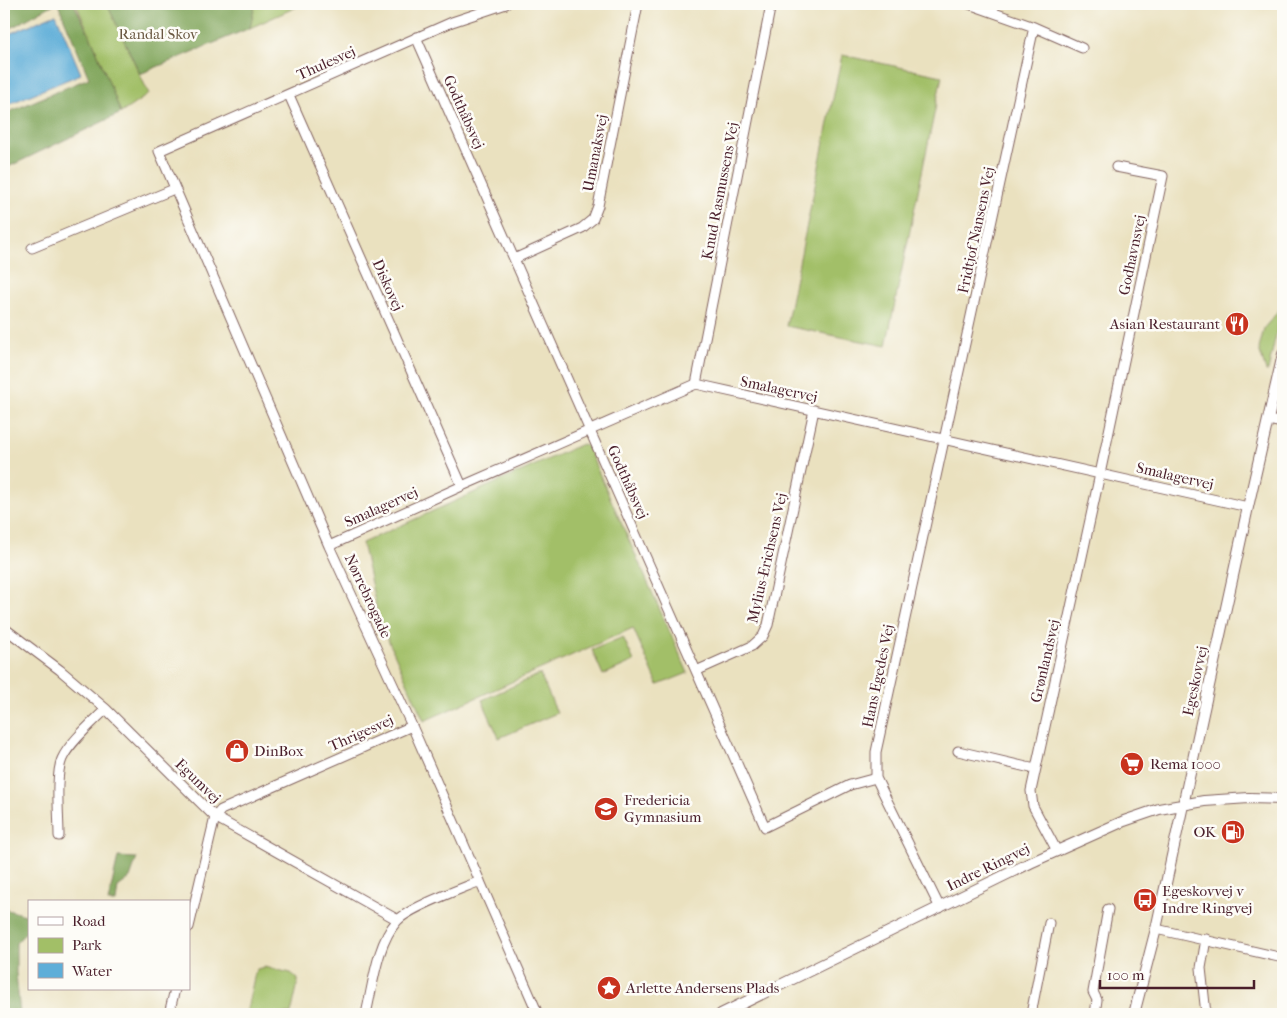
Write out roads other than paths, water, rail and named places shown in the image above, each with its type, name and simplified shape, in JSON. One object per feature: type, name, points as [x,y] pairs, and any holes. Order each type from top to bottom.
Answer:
[{"type":"street","name":"Thulesvej","points":[[159,151],[452,22],[506,4]]},
{"type":"street","name":"Umanaksvej","points":[[514,259],[582,228],[593,219],[598,206],[638,4]]},
{"type":"street","name":"Knud Rasmussens Vej","points":[[696,384],[771,4]]},
{"type":"street","points":[[969,4],[1034,27],[1082,48]]},
{"type":"street","name":"Fridtjof Nansens Vej","points":[[944,439],[1034,27]]},
{"type":"street","name":"Godthåbsvej","points":[[416,38],[765,827],[850,785],[876,778]]},
{"type":"street","name":"Diskovej","points":[[289,95],[462,486]]},
{"type":"street","name":"Nørrebrogade","points":[[159,151],[330,546],[412,726],[538,1014]]},
{"type":"street","name":"Godhavnsvej","points":[[1100,474],[1163,176],[1116,167]]},
{"type":"street","points":[[32,248],[174,189]]},
{"type":"street","name":"Egeskovvej","points":[[1134,1014],[1156,929],[1283,354]]},
{"type":"street","name":"Smalagervej","points":[[330,546],[696,384],[1248,507]]},
{"type":"street","name":"Mylius-Erichsens Vej","points":[[696,671],[752,646],[763,636],[768,625],[814,410]]},
{"type":"street","points":[[1268,420],[1283,423]]},
{"type":"street","name":"Hans Egedes Vej","points":[[940,908],[876,778],[876,752],[944,439]]},
{"type":"street","name":"Grønlandsvej","points":[[1057,850],[1032,806],[1031,791],[1100,474]]},
{"type":"street","name":"Egumvej","points":[[4,628],[60,670],[106,709],[215,817],[398,920]]},
{"type":"street","points":[[59,836],[59,772],[62,759],[106,709]]},
{"type":"street","name":"Thrigesvej","points":[[215,817],[221,810],[412,726]]},
{"type":"street","points":[[958,751],[1035,769]]},
{"type":"street","name":"Indre Ringvej","points":[[721,1014],[1057,850],[1105,829],[1150,812],[1183,804],[1249,798],[1283,799]]},
{"type":"street","points":[[190,923],[215,817]]},
{"type":"street","points":[[366,1014],[381,950],[387,936],[398,920],[409,912],[480,880]]},
{"type":"street","points":[[1095,1014],[1097,1000],[1093,992],[1108,909]]},
{"type":"street","points":[[1031,1014],[1049,924]]},
{"type":"street","points":[[1156,929],[1283,958]]},
{"type":"street","points":[[1206,939],[1201,968],[1206,1014]]},
{"type":"street","points":[[169,1014],[175,990]]},
{"type":"water","points":[[56,14],[81,74],[4,106],[4,36]]},
{"type":"place","name":"Asian Restaurant","points":[[1237,324]]},
{"type":"place","name":"DinBox","points":[[237,751]]},
{"type":"place","name":"Rema 1000","points":[[1132,764]]},
{"type":"place","name":"Fredericia Gymnasium","points":[[606,809]]},
{"type":"place","name":"OK","points":[[1233,832]]},
{"type":"place","name":"Egeskovvej v Indre Ringvej","points":[[1145,900]]},
{"type":"place","name":"Arlette Andersens Plads","points":[[609,988]]},
{"type":"park label","name":"Randal Skov","points":[[158,34]]}]
